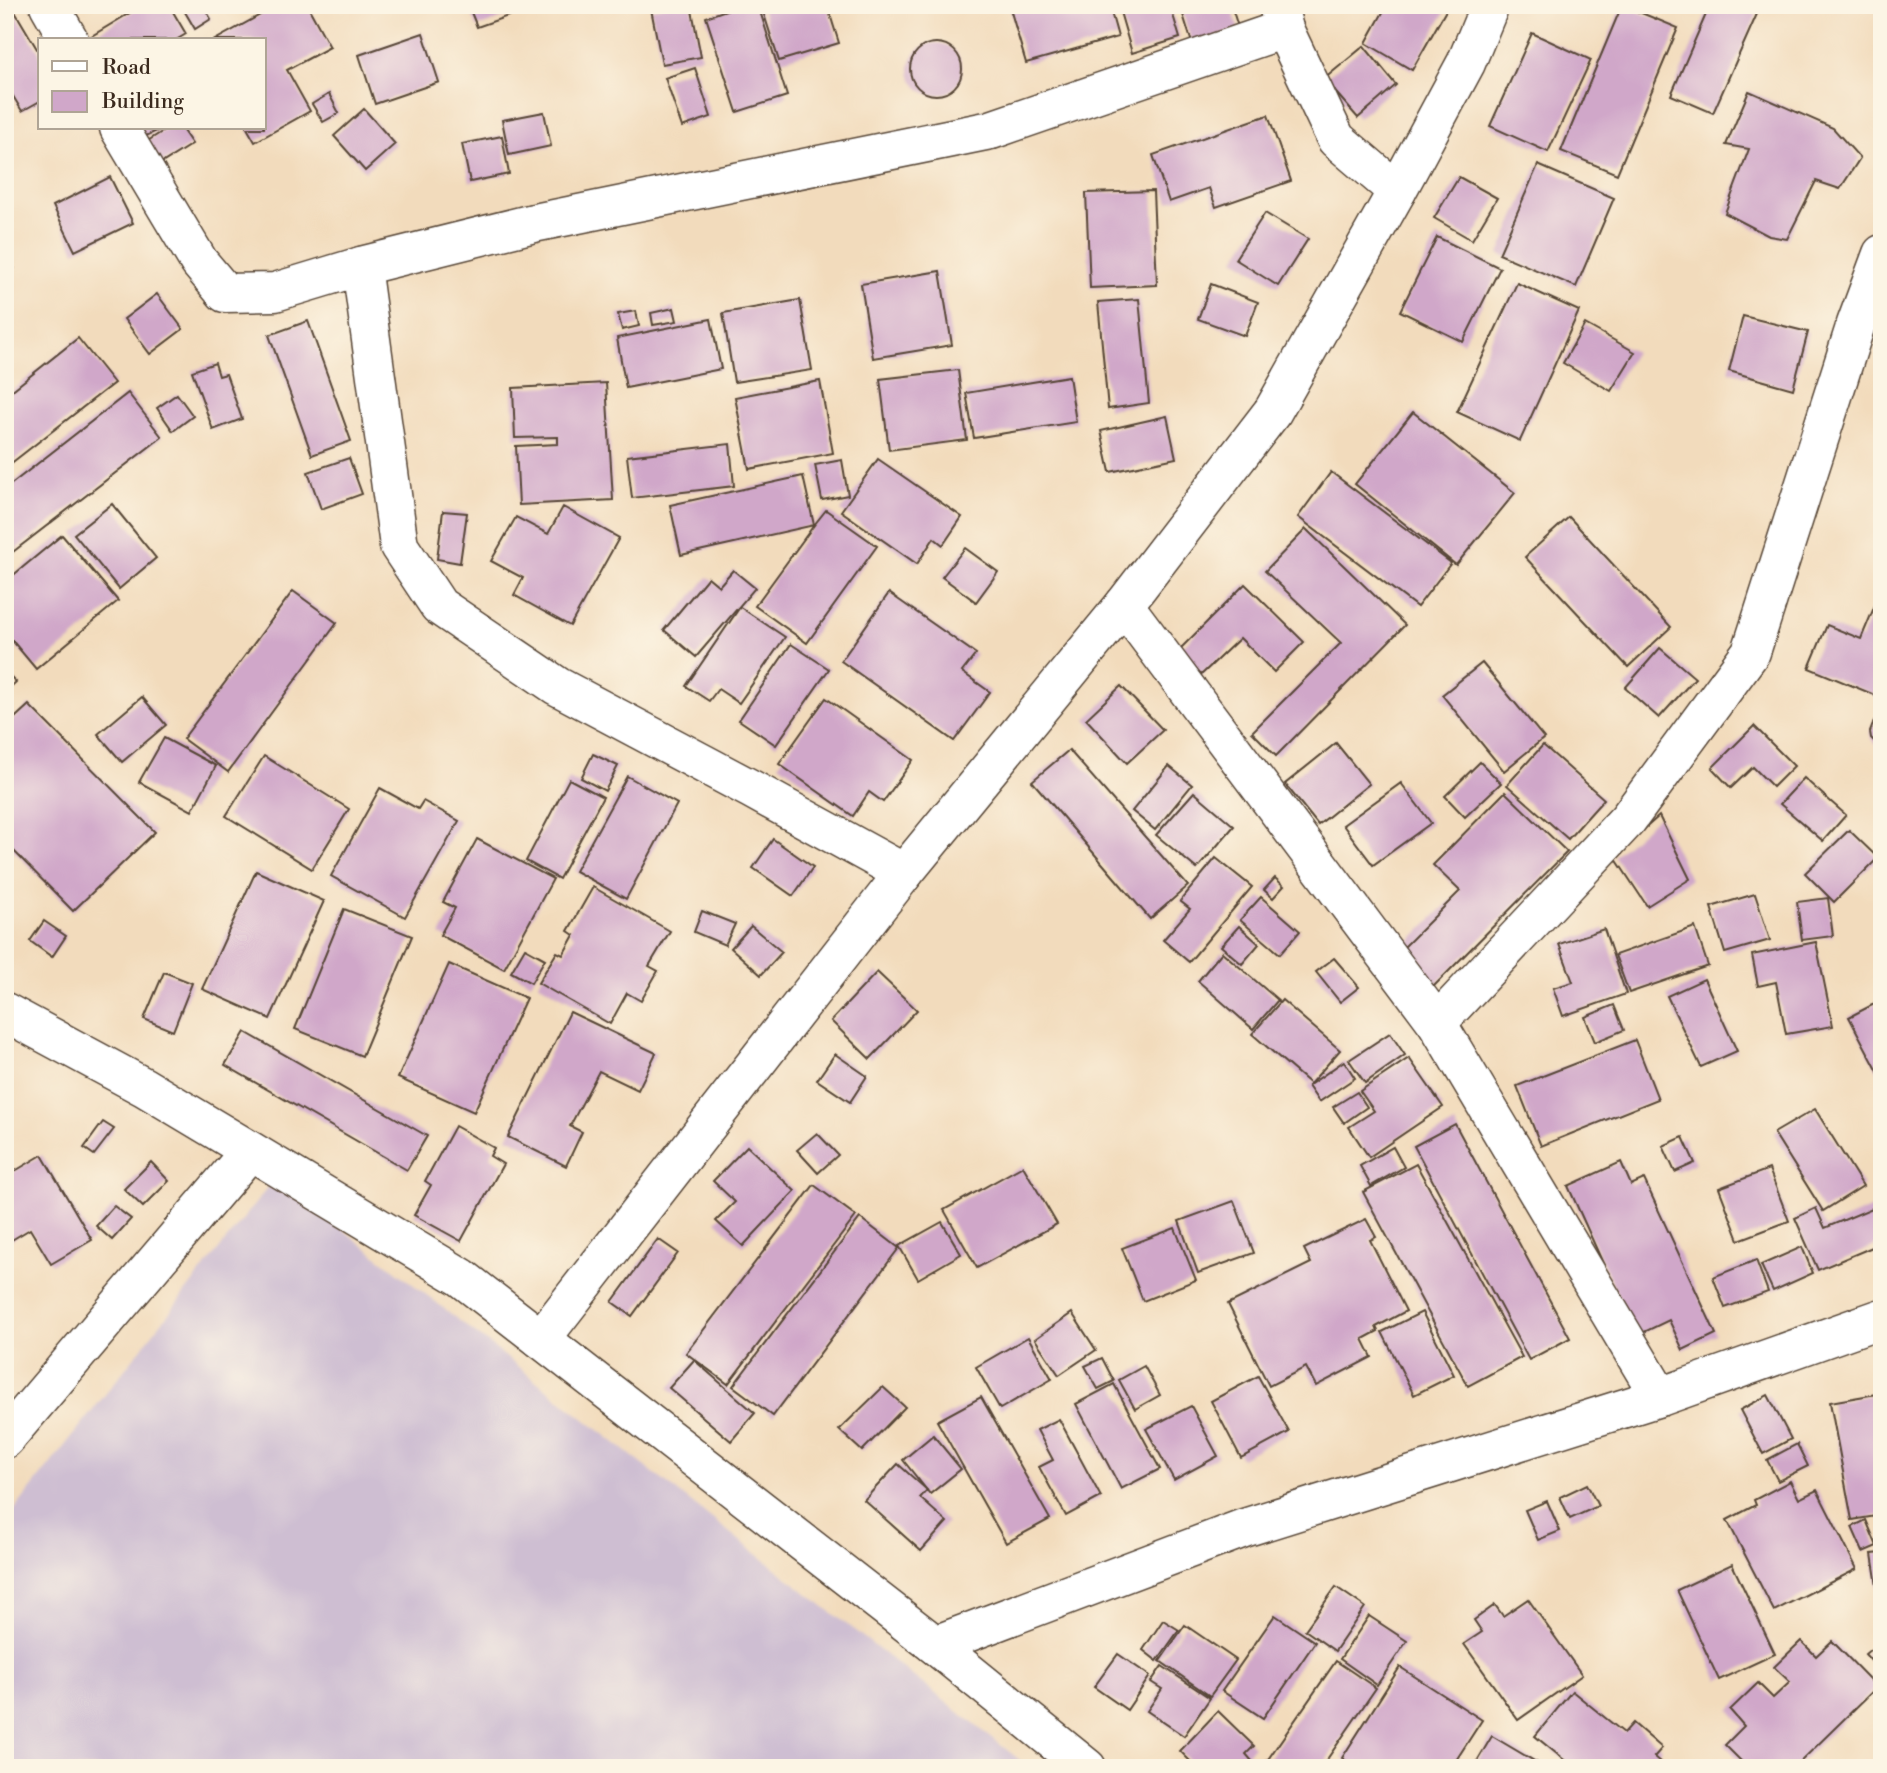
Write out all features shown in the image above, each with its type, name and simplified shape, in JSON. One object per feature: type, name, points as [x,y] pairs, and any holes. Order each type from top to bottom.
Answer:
[{"type":"street","points":[[49,5],[68,38]]},
{"type":"street","points":[[541,1339],[904,873],[1124,606],[1273,411],[1466,63],[1490,5]]},
{"type":"street","points":[[120,130],[199,262],[225,293],[275,292],[361,266],[534,223],[991,131],[1281,17],[1336,139],[1397,191]]},
{"type":"street","points":[[1437,1023],[1628,818],[1751,652],[1856,324],[1882,254]]},
{"type":"street","points":[[361,266],[399,546],[439,606],[557,686],[904,873]]},
{"type":"street","points":[[1124,606],[1437,1023],[1660,1397]]},
{"type":"street","points":[[5,1012],[144,1087],[461,1277],[935,1645],[1087,1768]]},
{"type":"street","points":[[5,1439],[250,1151]]},
{"type":"street","points":[[935,1645],[1244,1528],[1660,1397],[1882,1318]]},
{"type":"shaded area","points":[[276,1177],[1030,1768],[5,1768],[5,1522]]},
{"type":"building","points":[[5,5],[11,5],[38,51],[38,102],[22,111],[5,83]]},
{"type":"building","points":[[143,5],[169,5],[186,34],[179,38],[88,38]]},
{"type":"building","points":[[195,5],[203,5],[211,19],[195,29],[185,12]]},
{"type":"building","points":[[278,5],[307,5],[330,47],[287,70],[310,111],[255,142],[248,130],[266,130],[266,38],[219,38]]},
{"type":"building","points":[[468,5],[510,5],[514,14],[477,27]]},
{"type":"building","points":[[691,5],[701,57],[662,64],[651,9]]},
{"type":"building","points":[[740,5],[758,5],[787,96],[737,112],[706,17]]},
{"type":"building","points":[[761,5],[827,5],[839,43],[779,61]]},
{"type":"building","points":[[1009,5],[1109,5],[1118,37],[1026,63]]},
{"type":"building","points":[[1118,5],[1170,5],[1180,38],[1132,53]]},
{"type":"building","points":[[1180,5],[1231,5],[1239,30],[1192,43]]},
{"type":"building","points":[[1387,5],[1449,5],[1412,70],[1366,43]]},
{"type":"building","points":[[1622,5],[1678,28],[1617,174],[1561,151]]},
{"type":"building","points":[[1710,5],[1737,5],[1757,14],[1713,113],[1671,95]]},
{"type":"building","points":[[423,33],[439,82],[375,104],[359,55]]},
{"type":"building","points":[[1532,33],[1591,60],[1548,152],[1490,126]]},
{"type":"building","points":[[936,43],[946,45],[954,51],[960,59],[960,79],[954,87],[946,93],[936,95],[926,93],[918,87],[912,79],[910,69],[912,59],[918,51],[926,45]]},
{"type":"building","points":[[1364,46],[1396,85],[1358,118],[1324,79]]},
{"type":"building","points":[[695,68],[711,117],[682,127],[665,78]]},
{"type":"building","points":[[1749,91],[1833,128],[1860,158],[1840,189],[1816,181],[1787,239],[1769,236],[1725,213],[1749,149],[1726,145]]},
{"type":"building","points":[[329,94],[339,113],[323,122],[312,104]]},
{"type":"building","points":[[364,109],[395,144],[365,171],[334,136]]},
{"type":"building","points":[[544,112],[551,146],[509,155],[502,120]]},
{"type":"building","points":[[1268,115],[1291,181],[1216,207],[1209,188],[1169,202],[1153,155]]},
{"type":"building","points":[[140,130],[159,130],[144,137]]},
{"type":"building","points":[[165,130],[182,130],[192,144],[157,166],[143,144]]},
{"type":"building","points":[[502,136],[509,174],[470,182],[462,144]]},
{"type":"building","points":[[1538,165],[1614,198],[1576,287],[1499,254]]},
{"type":"building","points":[[110,177],[133,223],[75,251],[53,206]]},
{"type":"building","points":[[1459,177],[1497,198],[1472,240],[1434,218]]},
{"type":"building","points":[[1153,191],[1157,285],[1090,288],[1086,193]]},
{"type":"building","points":[[1265,213],[1308,239],[1278,286],[1235,259]]},
{"type":"building","points":[[1437,237],[1500,268],[1463,342],[1400,311]]},
{"type":"building","points":[[5,256],[14,268],[5,274]]},
{"type":"building","points":[[940,271],[952,345],[873,358],[861,284]]},
{"type":"building","points":[[1517,283],[1579,311],[1520,441],[1457,412]]},
{"type":"building","points":[[1211,284],[1258,302],[1245,336],[1198,319]]},
{"type":"building","points":[[157,294],[183,329],[150,354],[124,319]]},
{"type":"building","points":[[1139,299],[1149,403],[1108,409],[1098,302]]},
{"type":"building","points":[[800,300],[812,370],[734,382],[723,313]]},
{"type":"building","points":[[674,308],[677,321],[653,325],[651,313]]},
{"type":"building","points":[[636,311],[639,326],[622,330],[618,314]]},
{"type":"building","points":[[1743,316],[1808,332],[1793,389],[1729,371]]},
{"type":"building","points":[[711,319],[721,369],[626,388],[617,338]]},
{"type":"building","points":[[308,321],[351,441],[312,455],[269,335]]},
{"type":"building","points":[[1585,324],[1635,352],[1611,391],[1563,363]]},
{"type":"building","points":[[78,338],[114,383],[5,468],[5,396]]},
{"type":"building","points":[[215,363],[219,376],[226,374],[242,419],[213,430],[192,371]]},
{"type":"building","points":[[958,370],[967,440],[889,450],[880,379]]},
{"type":"building","points":[[1069,376],[1076,422],[974,438],[966,393]]},
{"type":"building","points":[[820,381],[833,453],[749,469],[735,397]]},
{"type":"building","points":[[606,383],[613,500],[519,505],[516,446],[558,444],[558,437],[515,438],[513,388]]},
{"type":"building","points":[[128,393],[162,437],[5,558],[5,489]]},
{"type":"building","points":[[177,394],[193,416],[173,431],[157,408]]},
{"type":"building","points":[[1413,412],[1515,493],[1456,565],[1355,484]]},
{"type":"building","points":[[1167,416],[1176,458],[1110,472],[1101,431]]},
{"type":"building","points":[[730,444],[734,486],[632,498],[627,456]]},
{"type":"building","points":[[349,458],[362,494],[321,509],[308,472]]},
{"type":"building","points":[[878,459],[962,517],[943,545],[934,538],[917,564],[841,511]]},
{"type":"building","points":[[842,460],[848,495],[822,500],[815,465]]},
{"type":"building","points":[[1331,472],[1451,563],[1417,607],[1298,517]]},
{"type":"building","points":[[803,476],[814,525],[681,555],[670,505]]},
{"type":"building","points":[[112,504],[156,558],[119,589],[74,534]]},
{"type":"building","points":[[563,507],[619,538],[570,626],[514,595],[523,578],[491,561],[516,517],[548,534]]},
{"type":"building","points":[[826,510],[877,546],[807,643],[755,606]]},
{"type":"building","points":[[443,511],[467,513],[460,563],[437,559]]},
{"type":"building","points":[[1569,517],[1671,627],[1628,667],[1525,557]]},
{"type":"building","points":[[1306,529],[1405,625],[1276,756],[1252,732],[1341,643],[1265,571]]},
{"type":"building","points":[[62,535],[118,601],[36,669],[5,632],[5,582]]},
{"type":"building","points":[[965,548],[998,572],[976,602],[942,577]]},
{"type":"building","points":[[733,570],[755,588],[696,657],[664,630],[708,577],[719,586]]},
{"type":"building","points":[[1245,584],[1304,642],[1274,672],[1240,638],[1201,675],[1177,652]]},
{"type":"building","points":[[293,591],[337,623],[228,772],[183,739]]},
{"type":"building","points":[[889,593],[976,654],[962,672],[990,692],[954,741],[841,661]]},
{"type":"building","points":[[1878,598],[1882,599],[1882,698],[1809,668],[1827,625],[1861,639]]},
{"type":"building","points":[[740,607],[785,637],[739,703],[718,689],[709,701],[686,686]]},
{"type":"building","points":[[791,644],[829,669],[776,745],[739,720]]},
{"type":"building","points":[[1660,648],[1695,678],[1659,718],[1625,688]]},
{"type":"building","points":[[1482,663],[1544,738],[1504,771],[1442,695]]},
{"type":"building","points":[[5,671],[16,682],[5,692]]},
{"type":"building","points":[[1121,686],[1163,730],[1127,763],[1086,719]]},
{"type":"building","points":[[142,697],[166,725],[122,762],[98,734]]},
{"type":"building","points":[[826,698],[913,760],[883,802],[869,792],[853,816],[779,764]]},
{"type":"building","points":[[29,705],[155,832],[73,911],[5,842],[5,727]]},
{"type":"building","points":[[1882,716],[1882,749],[1871,738],[1870,732],[1875,719]]},
{"type":"building","points":[[1754,726],[1794,766],[1773,787],[1753,767],[1731,788],[1712,768]]},
{"type":"building","points":[[164,738],[216,766],[192,811],[139,782]]},
{"type":"building","points":[[1336,743],[1369,784],[1318,825],[1285,784]]},
{"type":"building","points":[[1543,745],[1604,799],[1568,839],[1507,785]]},
{"type":"building","points":[[1069,750],[1188,886],[1150,919],[1032,781]]},
{"type":"building","points":[[593,754],[618,766],[605,791],[581,778]]},
{"type":"building","points":[[264,756],[349,809],[312,869],[226,816]]},
{"type":"building","points":[[1480,762],[1501,783],[1465,817],[1445,796]]},
{"type":"building","points":[[1169,766],[1192,785],[1155,830],[1132,811]]},
{"type":"building","points":[[627,776],[677,804],[626,899],[575,871]]},
{"type":"building","points":[[1804,778],[1846,815],[1823,841],[1780,804]]},
{"type":"building","points":[[569,779],[603,797],[559,879],[526,861]]},
{"type":"building","points":[[1401,783],[1431,823],[1373,865],[1343,825]]},
{"type":"building","points":[[380,788],[418,809],[423,801],[459,821],[405,917],[331,876]]},
{"type":"building","points":[[1194,792],[1234,826],[1197,869],[1156,835]]},
{"type":"building","points":[[1505,792],[1567,852],[1433,987],[1398,953],[1460,891],[1433,865]]},
{"type":"building","points":[[1659,816],[1690,879],[1647,906],[1614,856]]},
{"type":"building","points":[[1849,830],[1878,858],[1834,902],[1805,873]]},
{"type":"building","points":[[477,839],[553,879],[504,969],[440,935],[455,908],[443,902]]},
{"type":"building","points":[[773,839],[813,867],[793,896],[753,868]]},
{"type":"building","points":[[1216,858],[1252,887],[1189,962],[1163,940],[1190,909],[1180,901]]},
{"type":"building","points":[[256,871],[324,901],[270,1019],[202,989]]},
{"type":"building","points":[[1275,878],[1284,886],[1273,898],[1264,890]]},
{"type":"building","points":[[593,887],[670,931],[649,966],[658,971],[641,1001],[627,993],[610,1024],[538,983],[557,952],[563,955],[574,935],[568,931]]},
{"type":"building","points":[[1755,894],[1770,940],[1725,953],[1711,907]]},
{"type":"building","points":[[1261,897],[1300,931],[1280,954],[1240,920]]},
{"type":"building","points":[[1828,898],[1833,936],[1802,940],[1797,902]]},
{"type":"building","points":[[344,909],[412,936],[362,1056],[295,1029]]},
{"type":"building","points":[[702,911],[735,924],[725,945],[694,932]]},
{"type":"building","points":[[44,921],[66,936],[52,957],[30,941]]},
{"type":"building","points":[[751,926],[782,952],[761,975],[731,948]]},
{"type":"building","points":[[1239,926],[1259,944],[1242,964],[1221,946]]},
{"type":"building","points":[[1695,927],[1708,966],[1629,993],[1615,955]]},
{"type":"building","points":[[1604,929],[1626,994],[1563,1016],[1553,988],[1573,982],[1559,944]]},
{"type":"building","points":[[1816,942],[1833,1026],[1786,1034],[1776,982],[1758,986],[1752,955]]},
{"type":"building","points":[[525,948],[545,959],[531,983],[511,972]]},
{"type":"building","points":[[1222,952],[1278,1000],[1253,1029],[1198,981]]},
{"type":"building","points":[[1334,958],[1359,987],[1340,1002],[1316,972]]},
{"type":"building","points":[[449,964],[526,998],[474,1112],[398,1078]]},
{"type":"building","points":[[164,972],[192,983],[173,1031],[144,1019]]},
{"type":"building","points":[[877,972],[917,1010],[870,1059],[831,1021]]},
{"type":"building","points":[[1704,979],[1737,1051],[1701,1067],[1667,996]]},
{"type":"building","points":[[1282,1000],[1340,1050],[1310,1084],[1252,1034]]},
{"type":"building","points":[[1882,1000],[1882,1079],[1849,1017]]},
{"type":"building","points":[[1614,1005],[1624,1030],[1595,1042],[1585,1017]]},
{"type":"building","points":[[570,1012],[656,1053],[638,1090],[599,1071],[570,1126],[582,1132],[566,1166],[508,1137]]},
{"type":"building","points":[[245,1032],[427,1136],[407,1170],[225,1065]]},
{"type":"building","points":[[1390,1033],[1405,1055],[1365,1083],[1349,1060]]},
{"type":"building","points":[[1635,1040],[1658,1099],[1541,1146],[1517,1086]]},
{"type":"building","points":[[835,1054],[867,1076],[850,1102],[817,1080]]},
{"type":"building","points":[[1409,1058],[1443,1107],[1369,1157],[1349,1127],[1374,1111],[1360,1091]]},
{"type":"building","points":[[1344,1061],[1355,1078],[1319,1102],[1308,1086]]},
{"type":"building","points":[[1357,1092],[1367,1107],[1344,1123],[1333,1107]]},
{"type":"building","points":[[1815,1109],[1863,1186],[1823,1211],[1774,1133]]},
{"type":"building","points":[[103,1122],[114,1129],[94,1155],[84,1148]]},
{"type":"building","points":[[1455,1124],[1570,1338],[1529,1360],[1414,1146]]},
{"type":"building","points":[[455,1126],[494,1148],[490,1156],[503,1164],[461,1241],[414,1215],[431,1185],[425,1181]]},
{"type":"building","points":[[817,1133],[838,1155],[818,1173],[797,1150]]},
{"type":"building","points":[[1683,1137],[1695,1163],[1675,1172],[1663,1146]]},
{"type":"building","points":[[747,1146],[795,1191],[743,1246],[716,1221],[735,1202],[713,1181]]},
{"type":"building","points":[[1393,1147],[1404,1167],[1371,1186],[1360,1166]]},
{"type":"building","points":[[42,1155],[92,1240],[51,1264],[30,1229],[5,1244],[5,1167],[10,1174]]},
{"type":"building","points":[[151,1162],[169,1181],[143,1207],[124,1189]]},
{"type":"building","points":[[1621,1162],[1631,1185],[1644,1179],[1716,1334],[1683,1350],[1669,1320],[1636,1336],[1568,1186]]},
{"type":"building","points":[[1416,1164],[1522,1357],[1468,1386],[1363,1192]]},
{"type":"building","points":[[1023,1166],[1057,1224],[977,1268],[944,1210]]},
{"type":"building","points":[[1769,1169],[1789,1221],[1739,1240],[1719,1188]]},
{"type":"building","points":[[814,1185],[856,1216],[728,1384],[686,1353]]},
{"type":"building","points":[[1234,1201],[1254,1253],[1198,1273],[1179,1221]]},
{"type":"building","points":[[114,1206],[131,1219],[112,1240],[96,1226]]},
{"type":"building","points":[[1877,1206],[1882,1217],[1882,1243],[1818,1270],[1795,1218],[1816,1208],[1825,1228]]},
{"type":"building","points":[[860,1218],[899,1248],[773,1416],[733,1386]]},
{"type":"building","points":[[1366,1219],[1376,1237],[1370,1240],[1406,1311],[1376,1327],[1378,1331],[1363,1339],[1372,1357],[1316,1386],[1306,1367],[1269,1386],[1228,1304],[1311,1263],[1304,1249]]},
{"type":"building","points":[[942,1222],[961,1254],[918,1279],[899,1246]]},
{"type":"building","points":[[1175,1228],[1196,1280],[1143,1301],[1122,1248]]},
{"type":"building","points":[[658,1239],[678,1253],[632,1316],[612,1302]]},
{"type":"building","points":[[1802,1247],[1813,1273],[1773,1291],[1761,1265]]},
{"type":"building","points":[[1756,1260],[1768,1292],[1725,1308],[1713,1277]]},
{"type":"building","points":[[1422,1312],[1454,1375],[1414,1395],[1382,1332]]},
{"type":"building","points":[[1072,1313],[1096,1350],[1059,1375],[1035,1339]]},
{"type":"building","points":[[1028,1337],[1052,1379],[1000,1409],[976,1367]]},
{"type":"building","points":[[1102,1358],[1114,1381],[1098,1389],[1085,1366]]},
{"type":"building","points":[[694,1360],[755,1413],[731,1441],[669,1388]]},
{"type":"building","points":[[1144,1366],[1160,1395],[1135,1409],[1119,1380]]},
{"type":"building","points":[[1258,1376],[1289,1432],[1241,1458],[1211,1401]]},
{"type":"building","points":[[1114,1384],[1160,1469],[1121,1489],[1076,1404]]},
{"type":"building","points":[[883,1387],[905,1407],[862,1451],[839,1430]]},
{"type":"building","points":[[1882,1393],[1882,1515],[1852,1520],[1830,1402]]},
{"type":"building","points":[[1768,1395],[1791,1439],[1763,1454],[1740,1410]]},
{"type":"building","points":[[981,1397],[1050,1519],[1006,1543],[937,1421]]},
{"type":"building","points":[[1191,1406],[1218,1456],[1174,1480],[1146,1429]]},
{"type":"building","points":[[1059,1419],[1101,1497],[1066,1516],[1039,1467],[1053,1460],[1037,1430]]},
{"type":"building","points":[[933,1435],[961,1469],[930,1494],[903,1460]]},
{"type":"building","points":[[1797,1444],[1808,1466],[1778,1481],[1767,1460]]},
{"type":"building","points":[[898,1464],[927,1490],[920,1498],[947,1522],[921,1551],[864,1500]]},
{"type":"building","points":[[1790,1481],[1799,1499],[1817,1490],[1857,1569],[1774,1611],[1727,1520],[1756,1505],[1754,1500]]},
{"type":"building","points":[[1587,1484],[1598,1506],[1570,1519],[1560,1497]]},
{"type":"building","points":[[1547,1501],[1560,1531],[1538,1540],[1525,1510]]},
{"type":"building","points":[[1866,1520],[1877,1546],[1863,1552],[1852,1527]]},
{"type":"building","points":[[1882,1553],[1882,1604],[1880,1604],[1872,1554]]},
{"type":"building","points":[[1732,1564],[1775,1654],[1719,1680],[1677,1590]]},
{"type":"building","points":[[1336,1587],[1365,1607],[1335,1651],[1305,1630]]},
{"type":"building","points":[[1528,1599],[1582,1675],[1518,1720],[1464,1644],[1482,1632],[1474,1620],[1495,1605],[1503,1616]]},
{"type":"building","points":[[1275,1615],[1315,1642],[1263,1718],[1222,1691]]},
{"type":"building","points":[[1369,1616],[1407,1641],[1377,1685],[1340,1659]]},
{"type":"building","points":[[1163,1620],[1179,1630],[1157,1661],[1143,1650]]},
{"type":"building","points":[[1185,1625],[1236,1660],[1210,1696],[1160,1661]]},
{"type":"building","points":[[1882,1640],[1882,1673],[1865,1654]]},
{"type":"building","points":[[1801,1641],[1816,1656],[1832,1641],[1877,1687],[1794,1768],[1748,1768],[1725,1745],[1744,1726],[1730,1710],[1758,1683],[1773,1698],[1790,1682],[1774,1667]]},
{"type":"building","points":[[1118,1654],[1150,1676],[1127,1710],[1094,1687]]},
{"type":"building","points":[[1336,1661],[1376,1688],[1321,1768],[1262,1768]]},
{"type":"building","points":[[1162,1666],[1210,1698],[1184,1736],[1147,1711],[1162,1689],[1151,1682]]},
{"type":"building","points":[[1400,1667],[1482,1720],[1451,1768],[1357,1768],[1342,1758]]},
{"type":"building","points":[[1572,1691],[1624,1733],[1633,1723],[1662,1748],[1654,1757],[1667,1768],[1574,1768],[1535,1736]]},
{"type":"building","points":[[1218,1711],[1254,1746],[1246,1754],[1252,1761],[1245,1768],[1197,1768],[1180,1751]]},
{"type":"building","points":[[1492,1736],[1546,1768],[1473,1768]]}]
